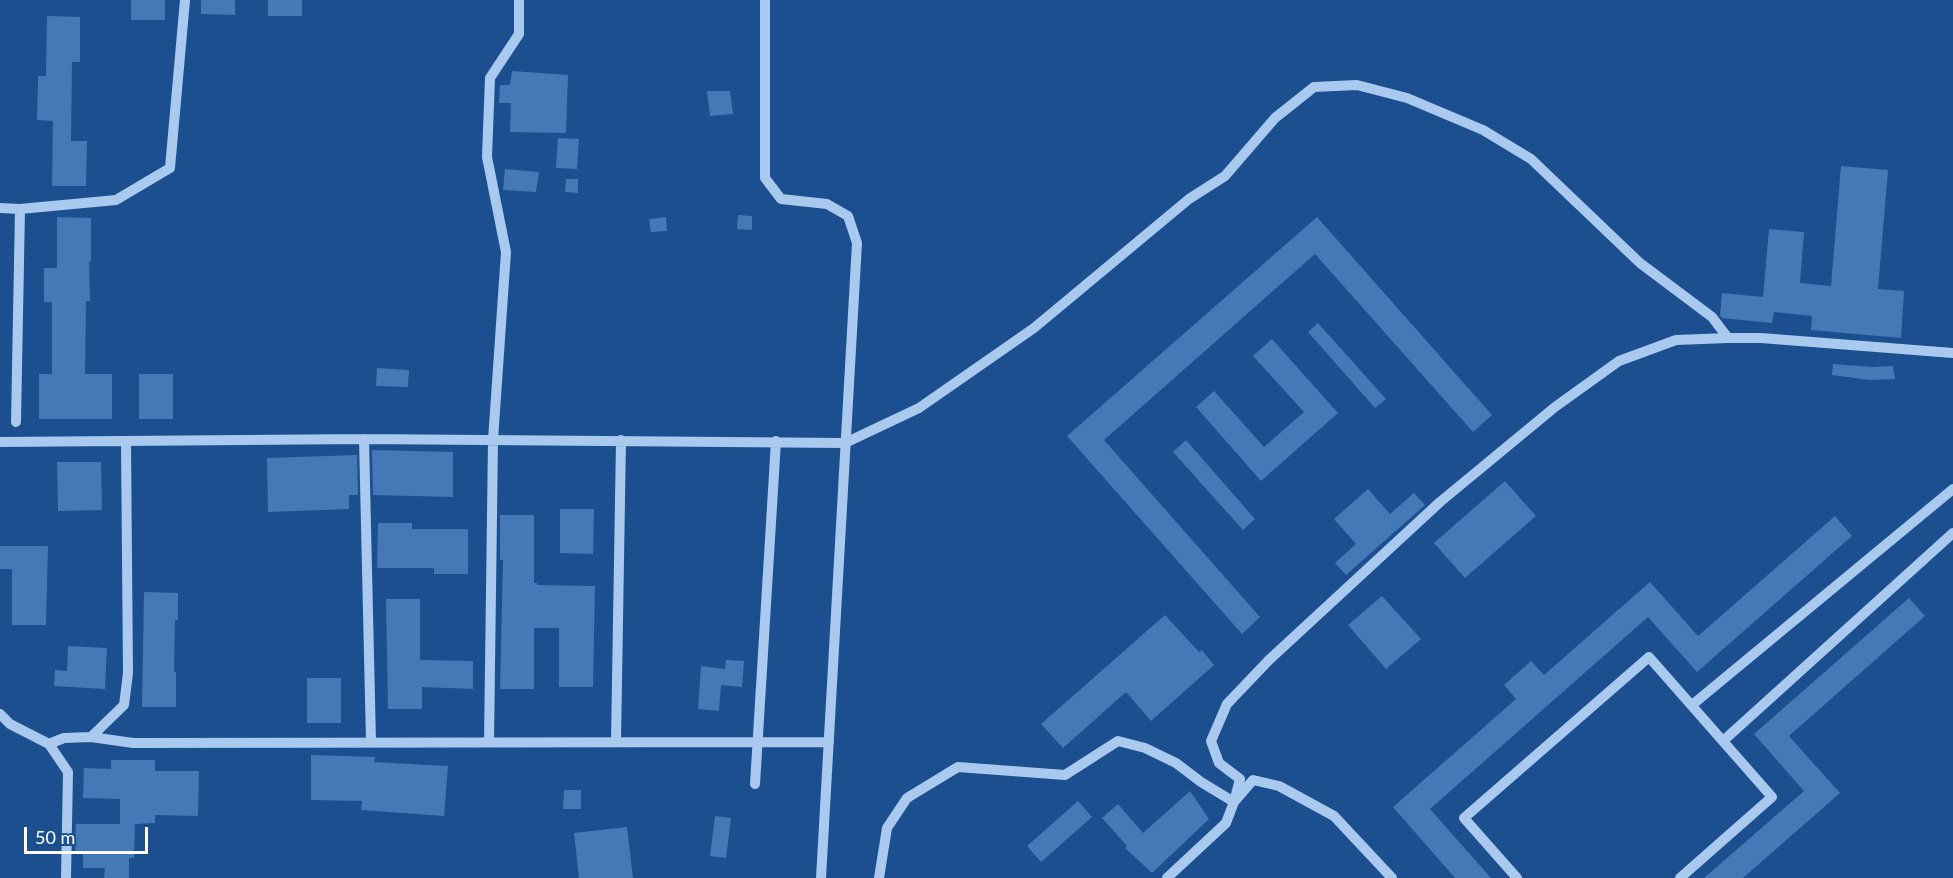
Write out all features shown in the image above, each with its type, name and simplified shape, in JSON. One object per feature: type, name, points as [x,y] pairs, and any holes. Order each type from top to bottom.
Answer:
[{"type":"street","points":[[0,208],[20,209],[116,200],[170,168],[185,0]]},
{"type":"street","points":[[489,742],[493,440],[506,252],[487,157],[490,78],[519,34],[519,0]]},
{"type":"street","points":[[765,0],[765,178],[781,199],[827,204],[848,216],[857,243],[821,878]]},
{"type":"street","points":[[0,442],[364,439],[845,443],[919,408],[1034,327],[1189,199],[1225,176],[1275,118],[1314,87],[1357,85],[1407,98],[1483,130],[1531,159],[1640,262],[1712,317],[1728,338]]},
{"type":"street","points":[[16,422],[20,209]]},
{"type":"street","points":[[1167,878],[1226,823],[1234,802],[1240,779],[1219,763],[1211,741],[1227,704],[1269,660],[1440,502],[1555,407],[1619,361],[1676,340],[1728,338],[1761,338],[1953,353]]},
{"type":"street","points":[[364,439],[371,742]]},
{"type":"street","points":[[616,741],[621,440]]},
{"type":"street","points":[[755,784],[776,441]]},
{"type":"street","points":[[92,737],[124,705],[128,673],[126,442]]},
{"type":"street","points":[[1692,705],[1953,489]]},
{"type":"street","points":[[1723,741],[1953,533]]},
{"type":"street","points":[[1517,878],[1464,818],[1649,657],[1772,797],[1680,878]]},
{"type":"street","points":[[0,714],[10,724],[49,744],[68,772],[66,878]]},
{"type":"street","points":[[49,744],[64,738],[92,737],[133,743],[829,742]]},
{"type":"street","points":[[879,878],[887,828],[907,798],[958,767],[1065,775],[1118,741],[1145,748],[1176,764],[1234,802]]},
{"type":"street","points":[[1234,802],[1253,780],[1279,786],[1334,816],[1392,878]]},
{"type":"building","points":[[131,0],[165,0],[165,20],[131,20]]},
{"type":"building","points":[[201,0],[235,0],[235,15],[201,14]]},
{"type":"building","points":[[268,0],[302,0],[302,16],[268,16]]},
{"type":"building","points":[[47,16],[80,17],[80,62],[72,62],[71,141],[87,141],[86,186],[52,186],[53,121],[37,120],[38,76],[46,76]]},
{"type":"building","points":[[512,71],[568,75],[566,133],[510,132],[511,103],[499,103],[500,85],[510,85]]},
{"type":"building","points":[[707,91],[730,91],[733,114],[710,116]]},
{"type":"building","points":[[558,138],[579,139],[577,169],[556,168]]},
{"type":"building","points":[[1841,166],[1888,170],[1878,289],[1904,291],[1901,338],[1811,330],[1812,316],[1774,312],[1772,323],[1722,318],[1720,315],[1722,293],[1763,297],[1769,229],[1804,232],[1800,283],[1831,286]]},
{"type":"building","points":[[505,169],[539,172],[536,192],[503,190]]},
{"type":"building","points":[[566,179],[578,179],[578,193],[565,192]]},
{"type":"building","points":[[738,215],[752,216],[752,230],[737,229]]},
{"type":"building","points":[[57,217],[91,218],[90,301],[86,301],[85,374],[112,374],[112,419],[39,419],[39,374],[52,374],[52,302],[44,302],[44,268],[57,268]]},
{"type":"building","points":[[666,217],[667,231],[651,232],[649,219]]},
{"type":"building","points":[[1317,217],[1492,415],[1473,432],[1315,254],[1104,440],[1260,617],[1242,634],[1067,436]]},
{"type":"building","points":[[1318,323],[1386,399],[1375,408],[1308,332]]},
{"type":"building","points":[[1272,339],[1338,413],[1261,481],[1196,407],[1214,391],[1264,447],[1304,412],[1253,356]]},
{"type":"building","points":[[1833,364],[1893,366],[1895,379],[1870,380],[1832,375]]},
{"type":"building","points":[[377,368],[409,370],[408,387],[376,386]]},
{"type":"building","points":[[139,374],[173,374],[173,419],[139,419]]},
{"type":"building","points":[[1186,440],[1255,519],[1243,530],[1173,452]]},
{"type":"building","points":[[372,450],[453,452],[453,497],[373,495]]},
{"type":"building","points":[[357,455],[358,495],[349,495],[349,509],[268,512],[267,458]]},
{"type":"building","points":[[57,462],[101,462],[102,510],[58,511]]},
{"type":"building","points":[[1505,481],[1536,516],[1465,578],[1434,543]]},
{"type":"building","points":[[1368,489],[1390,514],[1414,493],[1425,505],[1346,575],[1335,563],[1356,544],[1334,519]]},
{"type":"building","points":[[560,509],[594,509],[593,554],[560,553]]},
{"type":"building","points":[[500,515],[534,515],[534,583],[537,585],[595,586],[593,687],[559,687],[559,628],[534,628],[534,689],[500,689],[503,560],[500,560]]},
{"type":"building","points":[[1835,516],[1852,536],[1697,672],[1648,617],[1430,809],[1491,878],[1455,878],[1393,807],[1516,699],[1504,685],[1531,661],[1544,675],[1650,582],[1698,636]]},
{"type":"building","points":[[378,523],[412,523],[412,529],[468,529],[468,574],[434,574],[434,568],[377,568]]},
{"type":"building","points":[[0,546],[48,546],[46,625],[12,625],[12,569],[0,569]]},
{"type":"building","points":[[144,592],[178,593],[174,672],[176,672],[176,707],[142,707]]},
{"type":"building","points":[[1382,596],[1421,639],[1386,669],[1348,625]]},
{"type":"building","points":[[1909,598],[1925,616],[1789,736],[1840,793],[1743,878],[1704,878],[1804,791],[1754,734]]},
{"type":"building","points":[[386,599],[420,599],[420,660],[473,661],[473,689],[422,687],[422,709],[388,709]]},
{"type":"building","points":[[1165,615],[1199,652],[1202,650],[1214,665],[1151,721],[1126,692],[1063,748],[1041,724]]},
{"type":"building","points":[[68,646],[107,648],[105,689],[54,686],[55,670],[67,671]]},
{"type":"building","points":[[726,660],[744,661],[742,687],[721,685],[719,711],[698,709],[701,666],[725,669]]},
{"type":"building","points":[[307,678],[341,678],[341,723],[307,723]]},
{"type":"building","points":[[311,755],[375,757],[374,762],[448,766],[444,816],[361,810],[362,801],[311,800]]},
{"type":"building","points":[[111,760],[155,760],[155,771],[199,771],[198,816],[155,815],[155,823],[135,824],[134,858],[129,858],[129,878],[104,878],[105,868],[83,868],[83,854],[75,854],[76,824],[120,824],[120,799],[83,798],[84,768],[111,769]]},
{"type":"building","points":[[564,790],[581,790],[581,809],[563,809]]},
{"type":"building","points":[[1190,791],[1209,819],[1152,873],[1125,848],[1127,846],[1102,818],[1118,804],[1143,833]]},
{"type":"building","points":[[1078,801],[1092,817],[1041,862],[1027,846]]},
{"type":"building","points":[[715,816],[731,818],[726,858],[710,856]]},
{"type":"building","points":[[627,827],[633,878],[579,878],[574,833]]}]
